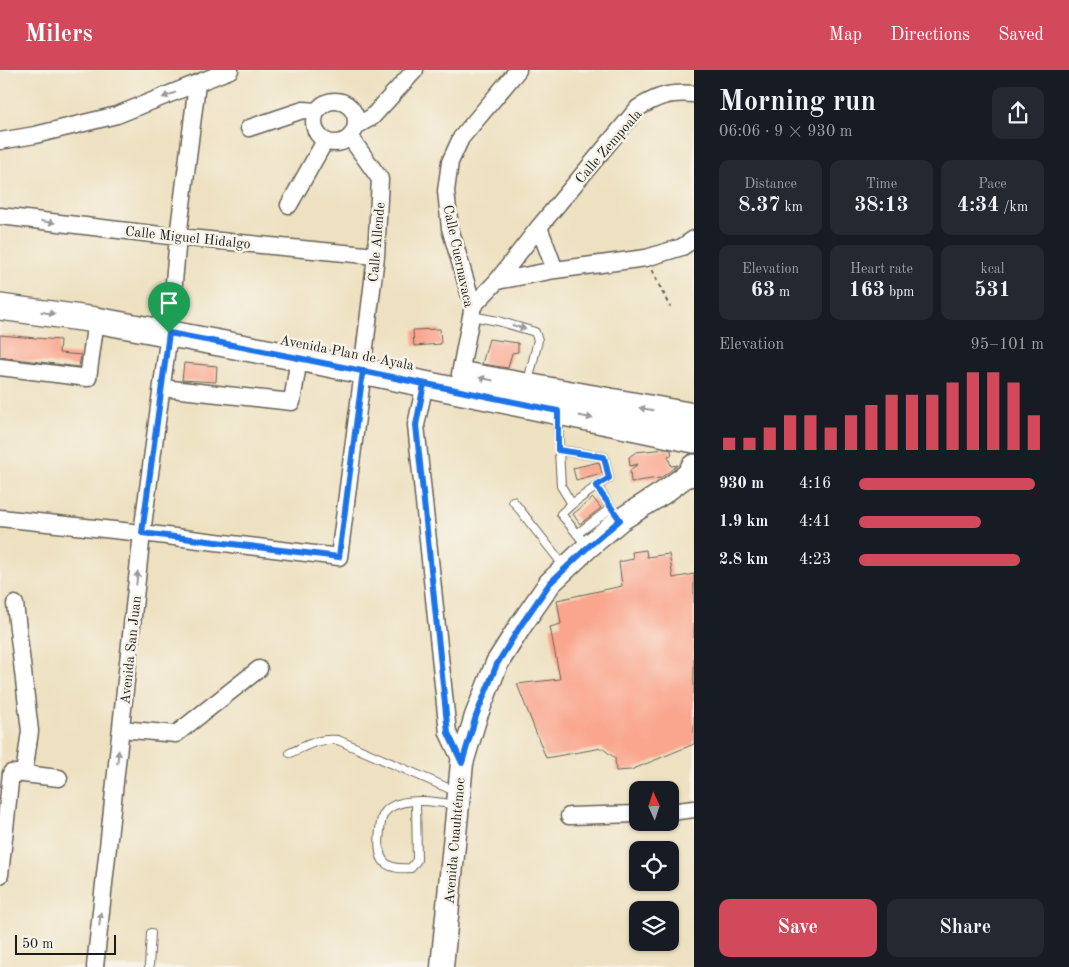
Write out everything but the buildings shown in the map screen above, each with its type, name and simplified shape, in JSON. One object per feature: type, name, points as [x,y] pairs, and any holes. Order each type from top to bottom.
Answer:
[{"type":"main road","name":"Avenida Plan de Ayala","points":[[0,291],[40,295],[170,325],[299,358],[460,374],[527,387],[691,447]]},
{"type":"main road","name":"Avenida Plan de Ayala","points":[[0,307],[96,320],[170,325],[363,363],[424,384],[558,411],[691,447]]},
{"type":"main road","name":"Avenida Cuauhtémoc","points":[[442,967],[462,763],[476,716],[497,664],[550,583],[566,568],[582,541],[616,514],[663,493],[691,447]]},
{"type":"street","points":[[0,141],[35,135],[117,115],[230,70]]},
{"type":"street","points":[[353,132],[356,118],[353,110],[347,105],[331,102],[323,105],[317,111],[314,119],[314,128],[318,136],[334,144],[343,142],[372,117],[416,70]]},
{"type":"street","name":"Calle Cuernavaca","points":[[460,374],[472,311],[450,228],[446,191],[450,162],[461,138],[518,70]]},
{"type":"street","name":"Avenida San Juan","points":[[95,967],[142,533],[170,325],[178,237],[197,84]]},
{"type":"street","name":"Calle Zempoala","points":[[472,311],[638,108],[658,96],[682,93],[694,94]]},
{"type":"street","points":[[248,128],[303,110],[317,111]]},
{"type":"street","name":"Calle Allende","points":[[142,533],[339,557],[376,256],[380,179],[353,132]]},
{"type":"street","points":[[289,206],[325,141]]},
{"type":"street","name":"Calle Miguel Hidalgo","points":[[0,216],[178,237],[376,256]]},
{"type":"street","points":[[539,227],[556,270]]},
{"type":"street","points":[[497,281],[556,270],[646,258],[682,247],[694,240]]},
{"type":"street","points":[[0,367],[88,378],[96,320]]},
{"type":"street","points":[[162,388],[292,402],[299,358]]},
{"type":"street","points":[[424,384],[416,425],[448,733],[462,763]]},
{"type":"street","points":[[0,518],[142,533]]},
{"type":"street","points":[[0,875],[12,773],[30,731],[15,604]]},
{"type":"street","points":[[122,729],[176,734],[259,669]]},
{"type":"street","points":[[12,773],[59,778]]},
{"type":"street","points":[[679,811],[694,809]]},
{"type":"street","points":[[569,816],[629,814]]},
{"type":"lane","points":[[472,311],[535,332],[538,340],[527,387]]},
{"type":"lane","points":[[558,411],[558,450],[561,486],[572,504]]},
{"type":"lane","points":[[558,450],[604,457],[609,478],[561,514],[582,541]]},
{"type":"lane","points":[[596,486],[616,514]]},
{"type":"lane","points":[[514,501],[566,568]]},
{"type":"lane","points":[[290,753],[313,742],[326,739],[338,740],[458,799]]},
{"type":"lane","points":[[416,802],[416,860],[411,868],[391,866],[383,861],[379,855],[378,847],[384,812],[402,803],[416,802],[458,799]]},
{"type":"lane","points":[[149,967],[151,933]]},
{"type":"path","points":[[646,258],[670,307]]},
{"type":"route","points":[[169,333],[142,533],[339,557],[363,371],[558,411],[558,450],[604,457],[609,478],[596,486],[620,520],[550,583],[521,625],[497,664],[476,716],[462,763],[448,733],[416,425],[424,384],[363,371],[299,358],[169,333]]}]
